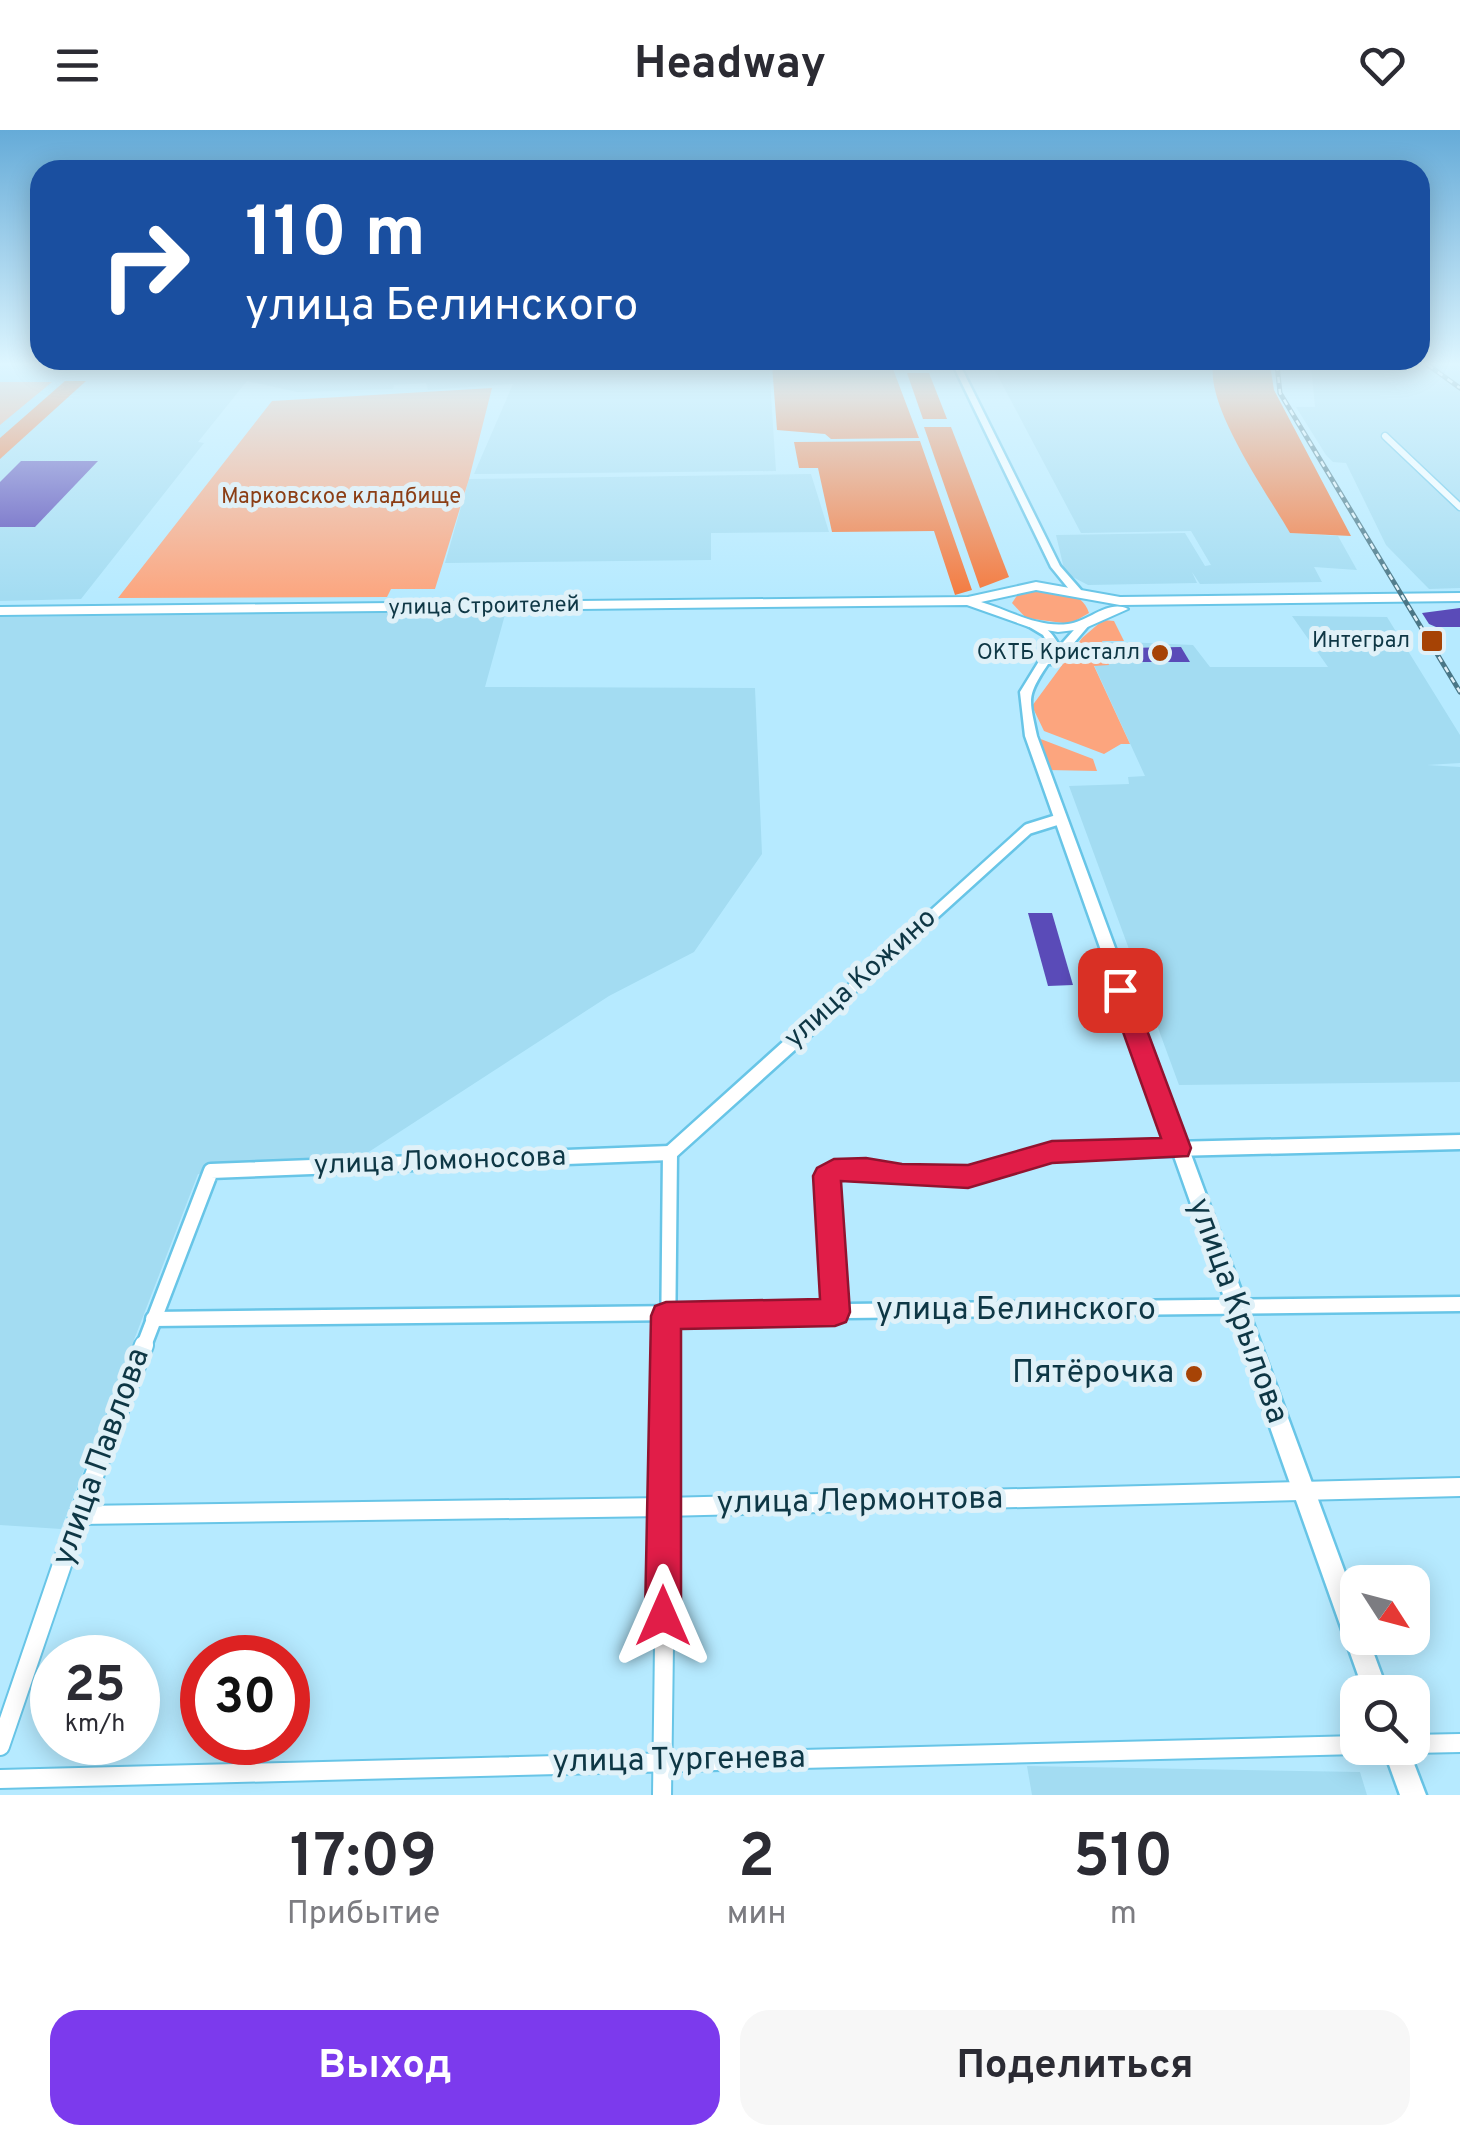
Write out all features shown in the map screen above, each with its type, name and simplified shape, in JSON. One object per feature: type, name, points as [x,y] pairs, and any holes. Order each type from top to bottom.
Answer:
[{"type":"main road","points":[[994,443],[1056,567],[1096,614],[1023,701]]},
{"type":"main road","points":[[1017,616],[1008,606],[1021,590],[1043,580],[1056,567]]},
{"type":"main road","name":"улица Строителей","points":[[0,611],[968,602],[1050,586],[1120,601],[1460,596]]},
{"type":"main road","name":"улица Строителей","points":[[1096,614],[1130,609],[1302,607],[1331,600]]},
{"type":"main road","name":"улица Строителей","points":[[968,602],[1032,624],[1058,628],[1085,624]]},
{"type":"main road","points":[[1023,701],[1028,680],[1054,645],[1046,633],[1032,624]]},
{"type":"main road","name":"улица Крылова","points":[[1023,701],[1060,819],[1370,1675]]},
{"type":"main road","points":[[1402,1765],[1413,1795]]},
{"type":"street","points":[[1392,443],[1460,507]]},
{"type":"street","name":"улица Кожино","points":[[670,1153],[1028,828],[1060,819]]},
{"type":"street","points":[[835,1312],[827,1176],[834,1170],[968,1176],[1052,1152],[1460,1142]]},
{"type":"street","points":[[662,1795],[670,1153]]},
{"type":"street","name":"улица Ломоносова","points":[[211,1171],[670,1153]]},
{"type":"street","name":"улица Павлова","points":[[0,1746],[79,1515],[211,1171]]},
{"type":"street","name":"улица Белинского","points":[[153,1320],[1460,1304]]},
{"type":"street","name":"улица Лермонтова","points":[[79,1515],[664,1507],[1460,1487]]},
{"type":"street","points":[[1430,1744],[1460,1743]]},
{"type":"street","name":"улица Тургенева","points":[[0,1779],[1340,1746]]},
{"type":"shaded area","points":[[0,443],[204,443],[81,599],[0,601]]},
{"type":"shaded area","points":[[0,443],[18,443],[0,459]]},
{"type":"shaded area","points":[[488,443],[774,443],[776,471],[474,474]]},
{"type":"shaded area","points":[[794,443],[921,443],[972,590],[955,595],[934,531],[832,532],[818,468],[799,468]]},
{"type":"shaded area","points":[[929,443],[957,443],[1009,577],[980,588]]},
{"type":"shaded area","points":[[1033,443],[1244,443],[1290,533],[1338,536],[1357,570],[1314,567],[1322,582],[1200,584],[1192,572],[1197,583],[1088,585],[1065,573],[1056,535],[1185,533],[1205,566],[1211,565],[1191,531],[1081,533]]},
{"type":"shaded area","points":[[1237,443],[1302,443],[1351,536],[1290,533]]},
{"type":"shaded area","points":[[1318,443],[1460,443],[1460,588],[1429,589],[1386,545],[1346,463],[1333,462]]},
{"type":"shaded area","points":[[811,474],[829,532],[711,533],[711,560],[445,563],[469,479]]},
{"type":"shaded area","points":[[506,611],[485,687],[755,688],[762,854],[694,952],[609,996],[344,1168],[198,1174],[61,1529],[0,1525],[0,617]]},
{"type":"shaded area","name":"ОКТБ Кристалл","points":[[1292,616],[1387,617],[1460,735],[1460,763],[1427,765],[1460,767],[1460,1082],[1179,1085],[1069,786],[1129,784],[1128,777],[1145,776],[1094,665],[1108,665],[1101,641],[1193,645],[1210,667],[1328,667]]},
{"type":"shaded area","points":[[1027,1766],[1360,1772],[1367,1795],[1032,1795]]},
{"type":"green space","name":"Марковское кладбище","points":[[239,443],[478,443],[435,589],[391,589],[387,597],[118,598]]},
{"type":"green space","points":[[1033,589],[1074,596],[1089,613],[1070,624],[1026,618],[1012,603],[1018,594]]},
{"type":"green space","points":[[1103,620],[1114,621],[1124,641],[1102,641],[1109,665],[1094,666],[1130,744],[1121,744],[1104,754],[1044,731],[1032,706],[1082,638]]},
{"type":"green space","points":[[1038,738],[1093,759],[1097,771],[1048,770]]},
{"type":"building","points":[[21,461],[98,461],[35,527],[0,527],[0,482]]},
{"type":"building","points":[[1460,608],[1460,627],[1436,627],[1422,613]]},
{"type":"building","name":"ОКТБ Кристалл","points":[[1181,647],[1190,662],[1131,662],[1123,648]]},
{"type":"building","points":[[1028,913],[1052,913],[1073,985],[1048,986]]},
{"type":"railway","points":[[1310,443],[1460,692]]},
{"type":"place","name":"Интеграл","points":[[1432,641]]},
{"type":"place","name":"ОКТБ Кристалл","points":[[1160,653]]},
{"type":"place","name":"Пятёрочка","points":[[1194,1374]]},
{"type":"route","points":[[663,1616],[666,1316],[835,1312],[827,1176],[834,1170],[968,1176],[1052,1152],[1178,1148],[1120,990]]}]
